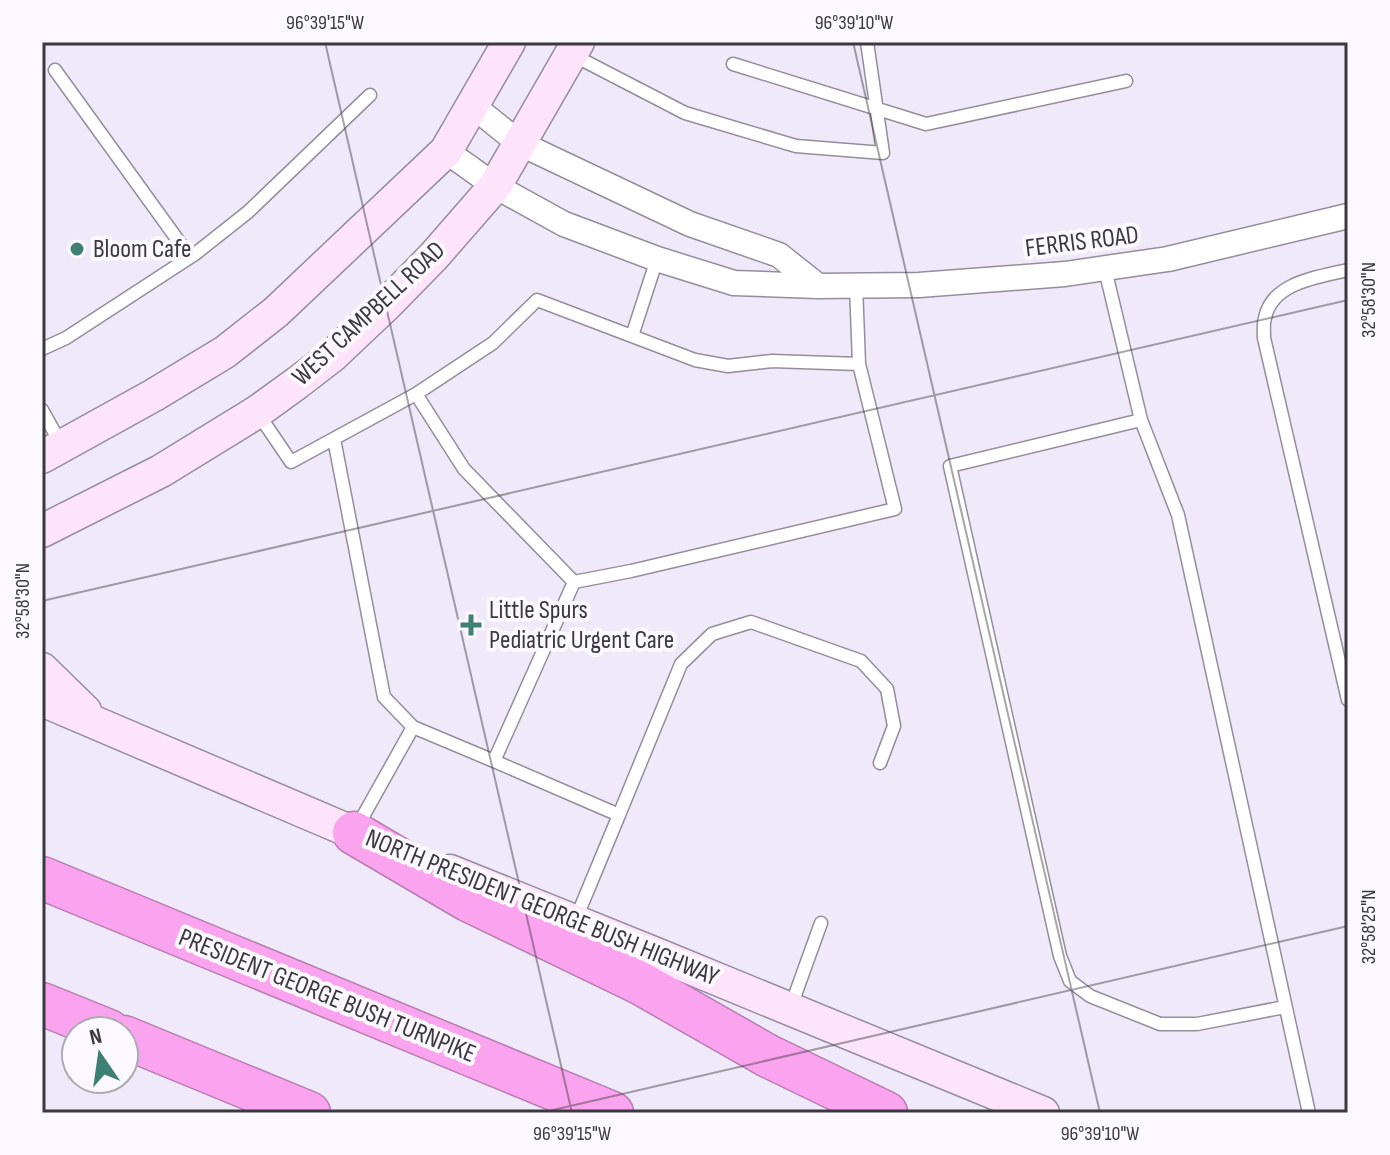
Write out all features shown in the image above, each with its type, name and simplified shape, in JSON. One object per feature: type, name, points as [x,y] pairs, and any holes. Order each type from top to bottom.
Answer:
[{"type":"highway","points":[[354,833],[468,900],[640,983],[768,1056],[886,1113]]},
{"type":"highway","name":"PRESIDENT GEORGE BUSH TURNPIKE","points":[[42,878],[612,1113]]},
{"type":"highway","points":[[42,1004],[69,1015]]},
{"type":"highway","points":[[140,1044],[309,1113]]},
{"type":"main road","points":[[52,452],[225,352],[276,312],[446,151],[509,42]]},
{"type":"main road","name":"WEST CAMPBELL ROAD","points":[[42,531],[161,471],[257,412],[332,356],[434,256],[495,186],[574,48]]},
{"type":"main road","points":[[42,669],[98,724]]},
{"type":"main road","name":"NORTH PRESIDENT GEORGE BUSH HIGHWAY","points":[[42,700],[354,833],[1043,1113]]},
{"type":"main road","points":[[42,711],[98,724]]},
{"type":"street","points":[[473,106],[519,143],[690,224],[779,255],[818,286]]},
{"type":"street","name":"FERRIS ROAD","points":[[446,151],[495,186],[564,224],[657,259],[734,283],[919,285],[1032,277],[1168,259],[1348,216]]},
{"type":"lane","points":[[574,48],[685,113],[796,146],[883,153],[867,42]]},
{"type":"lane","points":[[733,64],[926,124],[1126,81]]},
{"type":"lane","points":[[55,70],[190,257]]},
{"type":"lane","points":[[42,349],[66,338],[190,257],[248,212],[370,95]]},
{"type":"lane","points":[[632,336],[657,259]]},
{"type":"lane","points":[[1105,269],[1141,420],[1178,515],[1309,1113]]},
{"type":"lane","points":[[1348,270],[1303,280],[1285,290],[1272,302],[1265,317],[1264,338],[1348,700]]},
{"type":"lane","points":[[574,582],[895,509],[859,364],[856,285]]},
{"type":"lane","points":[[257,412],[291,462],[416,394],[493,343],[537,300],[695,360],[728,366],[772,361],[859,364]]},
{"type":"lane","points":[[416,394],[464,469],[574,582]]},
{"type":"lane","points":[[42,410],[52,452]]},
{"type":"lane","points":[[1141,420],[950,466],[1060,956],[1070,981],[1090,996],[1160,1024],[1197,1024],[1285,1007]]},
{"type":"lane","points":[[334,439],[384,697],[413,727],[619,815]]},
{"type":"lane","points":[[494,761],[574,582]]},
{"type":"lane","points":[[575,921],[681,664],[712,634],[751,622],[861,661],[887,689],[894,726],[880,763]]},
{"type":"lane","points":[[354,833],[413,727]]},
{"type":"lane","points":[[790,1009],[821,923]]},
{"type":"place","name":"Bloom Cafe","points":[[77,249]]},
{"type":"place","name":"Little Spurs Pediatric Urgent Care","points":[[471,625]]}]
